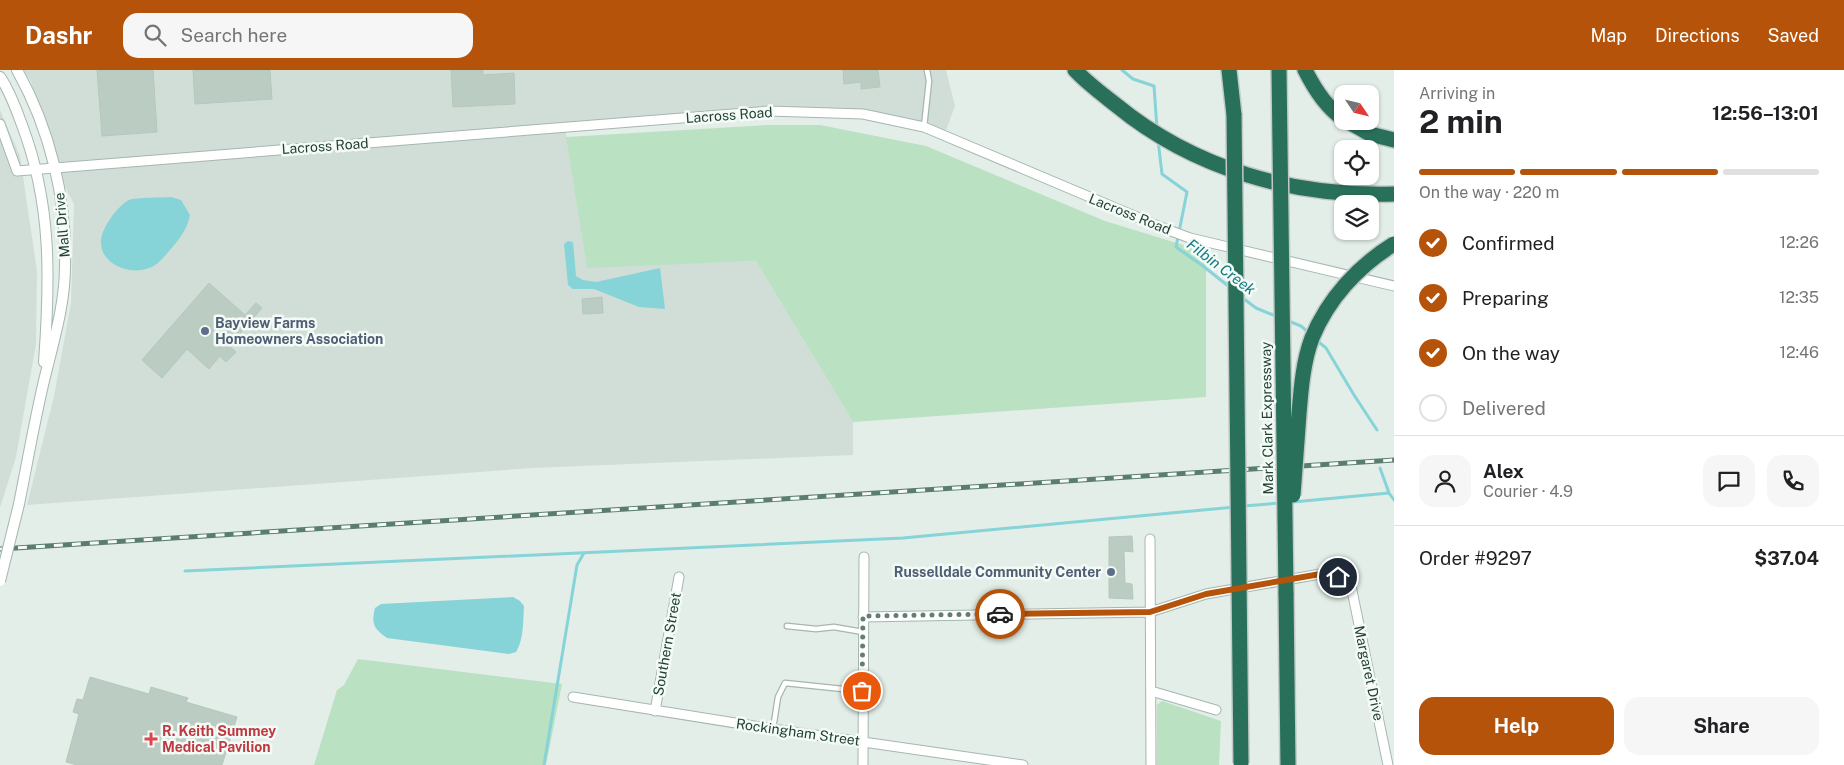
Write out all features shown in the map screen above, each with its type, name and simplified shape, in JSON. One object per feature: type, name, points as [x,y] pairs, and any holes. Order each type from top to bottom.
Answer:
[{"type":"highway","points":[[1075,70],[1113,103],[1155,134],[1218,166],[1258,179],[1327,192],[1394,194]]},
{"type":"highway","points":[[1229,70],[1234,115]]},
{"type":"highway","name":"Mark Clark Expressway","points":[[1235,70],[1240,764]]},
{"type":"highway","name":"Mark Clark Expressway","points":[[1279,70],[1288,764]]},
{"type":"highway","points":[[1305,70],[1319,94],[1334,111]]},
{"type":"highway","points":[[1363,130],[1370,134],[1394,140]]},
{"type":"highway","points":[[1286,593],[1301,393],[1311,340],[1322,316],[1347,284],[1373,259],[1394,244]]},
{"type":"street","name":"Mall Drive","points":[[0,581],[19,504],[43,385],[54,344],[66,268],[62,197],[32,102],[17,70]]},
{"type":"street","name":"Mall Drive","points":[[0,76],[17,112],[37,169],[45,216],[48,247],[48,285],[43,385]]},
{"type":"street","name":"Lacross Road","points":[[0,124],[17,171],[769,111],[863,114],[924,127],[1190,238],[1394,286]]},
{"type":"street","points":[[1150,539],[1151,765]]},
{"type":"street","points":[[863,765],[864,557]]},
{"type":"street","name":"Margaret Drive","points":[[1150,612],[1206,594],[1326,573],[1350,581],[1388,765]]},
{"type":"street","name":"Southern Street","points":[[655,711],[679,577]]},
{"type":"street","points":[[863,616],[1150,612]]},
{"type":"street","points":[[1151,691],[1216,710]]},
{"type":"street","name":"Rockingham Street","points":[[573,697],[773,729],[1024,765]]},
{"type":"lane","points":[[924,127],[929,81],[927,70]]},
{"type":"lane","points":[[788,626],[816,629],[834,627],[863,632]]},
{"type":"lane","points":[[773,729],[778,697],[785,683],[862,691]]},
{"type":"shaded area","points":[[24,70],[946,70],[955,106],[944,136],[863,114],[769,111],[565,127],[587,267],[756,261],[853,422],[853,455],[533,468],[27,505],[54,396],[71,303],[74,204],[54,167],[31,82]]},
{"type":"shaded area","points":[[0,110],[20,156],[37,271],[36,344],[16,457],[0,508]]},
{"type":"green space","points":[[768,125],[820,125],[926,146],[1105,221],[1206,252],[1206,397],[853,422],[756,261],[587,268],[566,137]]},
{"type":"green space","points":[[358,659],[562,684],[546,765],[314,765],[337,690],[344,685]]},
{"type":"green space","points":[[1162,701],[1221,721],[1219,765],[1157,765],[1157,705]]},
{"type":"water","points":[[171,197],[181,200],[190,215],[182,234],[162,259],[152,267],[141,270],[125,269],[110,262],[105,256],[101,240],[102,234],[112,216],[129,200]]},
{"type":"water","points":[[568,241],[573,242],[576,276],[583,280],[596,282],[660,268],[665,309],[639,307],[594,289],[573,289],[568,285],[564,244]]},
{"type":"water","points":[[513,597],[524,606],[523,624],[519,647],[516,652],[509,654],[387,638],[376,629],[373,618],[375,608],[381,604]]},
{"type":"building","points":[[97,70],[153,70],[157,132],[102,136]]},
{"type":"building","points":[[193,70],[270,70],[272,99],[195,104]]},
{"type":"building","points":[[451,70],[483,70],[483,75],[514,73],[515,104],[453,107]]},
{"type":"building","points":[[843,70],[878,70],[880,87],[861,89],[861,82],[844,84]]},
{"type":"building","name":"Bayview Farms Homeowners Association","points":[[209,283],[245,315],[256,303],[262,308],[229,346],[236,352],[226,362],[220,356],[209,369],[187,349],[162,378],[142,360]]},
{"type":"building","points":[[602,297],[603,313],[583,314],[582,299]]},
{"type":"building","points":[[1132,536],[1133,552],[1124,551],[1125,583],[1132,584],[1133,599],[1109,598],[1109,537]]},
{"type":"building","name":"R. Keith Summey Medical Pavilion","points":[[90,677],[149,694],[151,687],[188,698],[186,702],[237,717],[222,765],[77,765],[66,762],[79,714],[73,712],[77,699],[83,700]]},
{"type":"waterway","name":"Filbin Creek","points":[[1122,70],[1133,79],[1154,86],[1157,129]]},
{"type":"waterway","name":"Filbin Creek","points":[[1158,140],[1162,174],[1187,192],[1176,247],[1232,289]]},
{"type":"waterway","name":"Filbin Creek","points":[[1240,296],[1256,308],[1278,317]]},
{"type":"waterway","name":"Filbin Creek","points":[[1286,320],[1301,326],[1309,333]]},
{"type":"waterway","name":"Filbin Creek","points":[[1315,339],[1326,348],[1377,430]]},
{"type":"waterway","name":"Filbin Creek","points":[[1380,468],[1389,493],[1394,500]]},
{"type":"waterway","points":[[1293,502],[1389,493]]},
{"type":"waterway","points":[[1244,506],[1280,503]]},
{"type":"waterway","points":[[185,571],[903,538],[1235,507]]},
{"type":"waterway","points":[[544,765],[577,565],[584,553]]},
{"type":"railway","points":[[0,549],[1394,460]]},
{"type":"way so far","points":[[862,691],[863,616],[1000,614]]},
{"type":"place","name":"Bayview Farms Homeowners Association","points":[[205,331]]},
{"type":"place","name":"Russelldale Community Center","points":[[1111,572]]},
{"type":"place","name":"R. Keith Summey Medical Pavilion","points":[[151,739]]},
{"type":"route","points":[[1000,614],[1150,612],[1206,594],[1326,573],[1338,577]]}]
